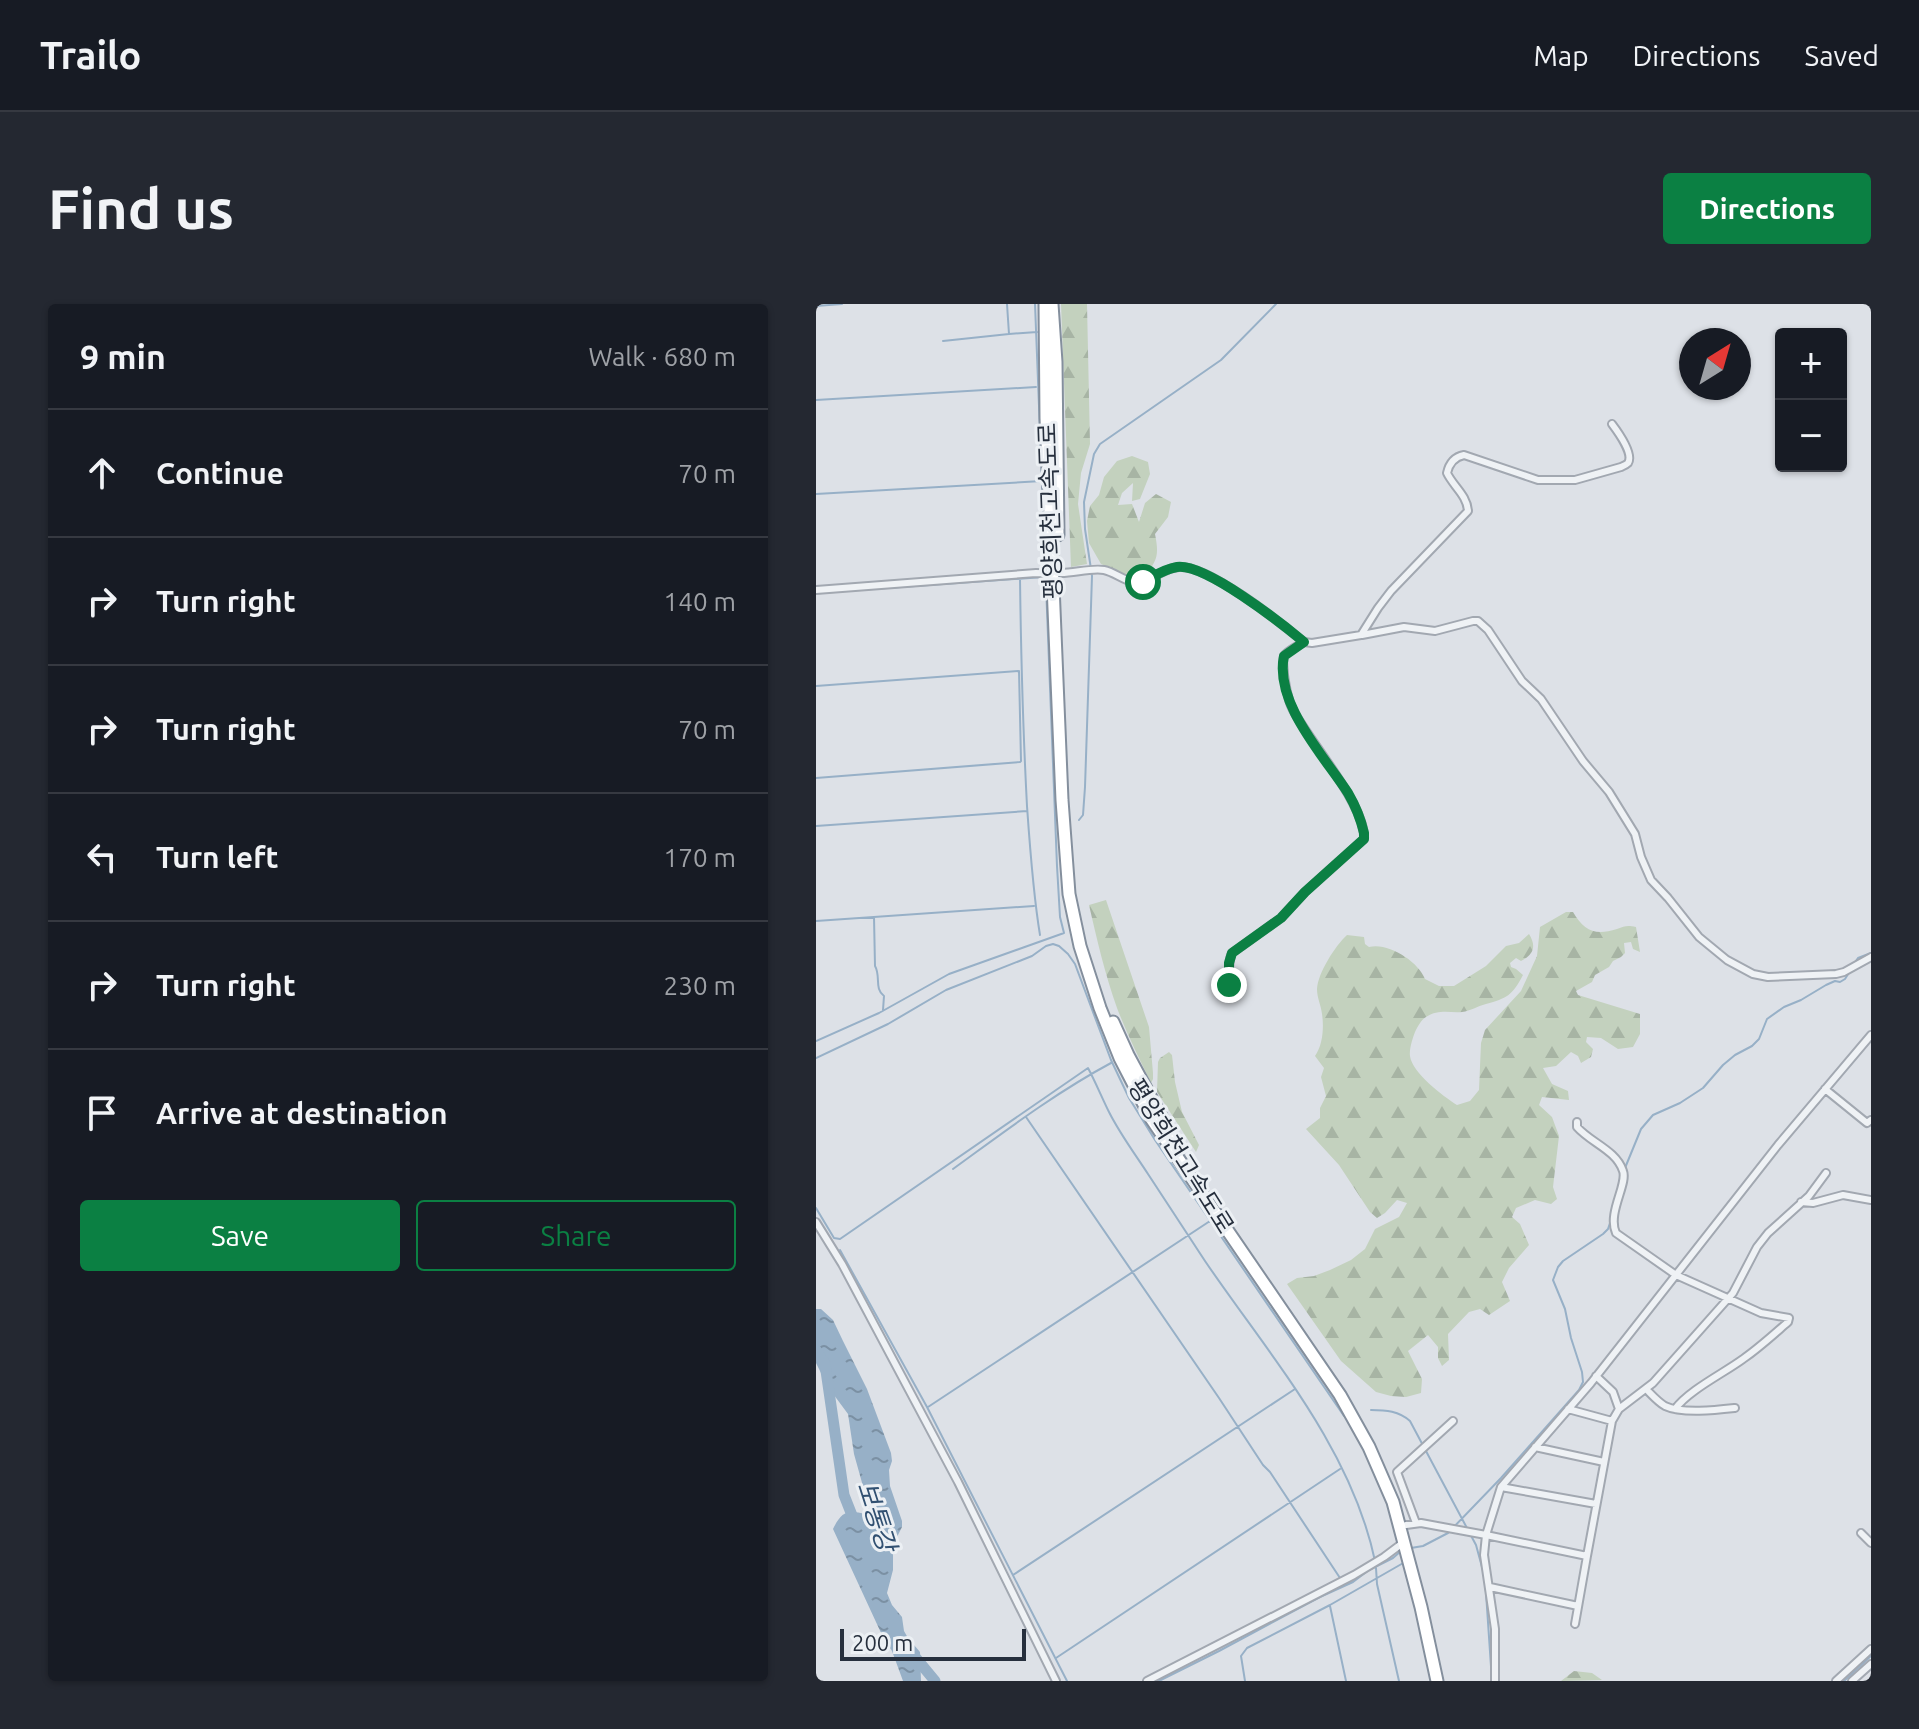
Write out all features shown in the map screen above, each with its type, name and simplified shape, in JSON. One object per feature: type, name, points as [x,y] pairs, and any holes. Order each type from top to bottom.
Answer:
[{"type":"highway","name":"평양희천고속도로","points":[[1045,304],[1046,418],[1068,830],[1072,872],[1090,957],[1106,1005],[1128,1055],[1168,1131],[1343,1388],[1385,1466],[1411,1524],[1408,1547],[1437,1681]]},
{"type":"highway","name":"평양희천고속도로","points":[[1052,304],[1056,362],[1056,573],[1062,813],[1069,894],[1080,946],[1120,1058],[1152,1120],[1347,1408],[1369,1447],[1408,1547],[1445,1681]]},
{"type":"street","points":[[1361,635],[1391,591],[1468,511],[1468,504],[1447,473],[1458,456],[1464,455],[1538,480],[1575,480],[1628,463],[1629,452],[1612,424]]},
{"type":"street","points":[[816,590],[1101,570],[1133,582],[1143,582],[1161,571],[1179,567],[1199,570],[1248,600],[1304,642],[1404,627],[1435,631],[1473,621],[1482,624],[1522,681],[1541,699],[1583,761],[1609,792],[1635,834],[1651,880],[1699,937],[1715,951],[1740,968],[1768,977],[1836,974],[1871,957]]},
{"type":"street","points":[[1227,990],[1232,953],[1281,918],[1364,839],[1362,824],[1349,794],[1302,724],[1287,695],[1284,656],[1304,642]]},
{"type":"street","points":[[1495,1681],[1495,1629],[1484,1555],[1486,1535],[1501,1487],[1596,1376],[1778,1145],[1871,1035]]},
{"type":"street","points":[[1825,1089],[1867,1123],[1871,1120]]},
{"type":"street","points":[[1577,1122],[1577,1127],[1590,1140],[1611,1152],[1624,1172],[1617,1200],[1616,1233],[1676,1275],[1761,1313],[1789,1318],[1762,1344],[1675,1409]]},
{"type":"street","points":[[1575,1624],[1612,1421],[1619,1409],[1646,1389],[1727,1299],[1768,1233],[1826,1173]]},
{"type":"street","points":[[1801,1202],[1813,1203],[1843,1195],[1871,1200]]},
{"type":"street","points":[[816,1222],[842,1264],[958,1482],[1056,1681]]},
{"type":"street","points":[[1596,1376],[1613,1392],[1619,1409]]},
{"type":"street","points":[[1646,1389],[1664,1405],[1675,1409],[1735,1408]]},
{"type":"street","points":[[1568,1409],[1612,1421]]},
{"type":"street","points":[[1453,1421],[1397,1472],[1411,1524],[1486,1535],[1587,1556]]},
{"type":"street","points":[[1535,1447],[1604,1462]]},
{"type":"street","points":[[1501,1487],[1596,1504]]},
{"type":"street","points":[[1861,1533],[1871,1543]]},
{"type":"street","points":[[1147,1681],[1408,1547]]},
{"type":"street","points":[[1490,1587],[1578,1606]]},
{"type":"street","points":[[1836,1681],[1871,1649]]},
{"type":"street","points":[[1852,1681],[1871,1664]]},
{"type":"green space","points":[[1061,304],[1087,304],[1090,444],[1081,473],[1078,504],[1087,564],[1071,567]]},
{"type":"green space","points":[[1132,456],[1148,462],[1150,474],[1140,499],[1132,501],[1133,483],[1122,493],[1118,505],[1132,504],[1139,522],[1145,503],[1156,494],[1171,502],[1168,517],[1155,534],[1155,561],[1144,576],[1129,576],[1101,564],[1089,543],[1087,521],[1090,506],[1099,495],[1104,477],[1117,461]]},
{"type":"green space","points":[[1106,900],[1149,1027],[1151,1083],[1117,1008],[1098,944],[1089,905]]},
{"type":"green space","points":[[1566,912],[1573,912],[1581,924],[1596,932],[1636,927],[1640,952],[1633,949],[1631,942],[1624,943],[1625,953],[1621,957],[1595,975],[1592,982],[1576,991],[1578,995],[1640,1014],[1640,1034],[1633,1047],[1618,1049],[1601,1038],[1587,1037],[1586,1042],[1593,1049],[1591,1057],[1581,1063],[1578,1056],[1571,1052],[1556,1066],[1543,1068],[1552,1084],[1568,1091],[1569,1100],[1542,1097],[1539,1105],[1552,1117],[1559,1136],[1553,1187],[1557,1199],[1551,1204],[1535,1200],[1516,1208],[1512,1217],[1520,1224],[1529,1245],[1509,1268],[1502,1282],[1510,1301],[1489,1315],[1480,1309],[1469,1312],[1448,1334],[1449,1360],[1442,1366],[1438,1347],[1428,1335],[1408,1351],[1422,1379],[1421,1393],[1406,1397],[1376,1392],[1341,1361],[1287,1284],[1351,1260],[1365,1249],[1375,1229],[1399,1217],[1407,1203],[1397,1200],[1377,1218],[1339,1165],[1306,1129],[1320,1118],[1320,1108],[1326,1096],[1321,1077],[1324,1068],[1315,1056],[1323,1030],[1317,989],[1320,975],[1347,935],[1364,937],[1369,947],[1385,947],[1402,954],[1425,979],[1439,986],[1454,986],[1486,966],[1506,946],[1519,943],[1529,934],[1533,943],[1531,953],[1521,961],[1516,958],[1510,963],[1523,975],[1508,995],[1465,1011],[1431,1015],[1415,1032],[1410,1056],[1416,1070],[1457,1105],[1470,1101],[1479,1090],[1481,1043],[1485,1030],[1521,991],[1537,956],[1540,927]]},
{"type":"green space","points":[[1169,1052],[1182,1112],[1199,1145],[1196,1152],[1157,1092],[1158,1062]]},
{"type":"green space","points":[[1574,1671],[1592,1673],[1602,1680],[1561,1681]]},
{"type":"water","points":[[816,1309],[821,1309],[833,1320],[867,1389],[891,1453],[890,1486],[902,1527],[893,1545],[893,1570],[887,1593],[902,1617],[904,1631],[920,1652],[921,1681],[903,1681],[892,1651],[833,1529],[846,1513],[866,1514],[866,1497],[854,1454],[848,1414],[828,1387],[816,1363]]},
{"type":"waterway","points":[[816,306],[842,304]]},
{"type":"waterway","points":[[1007,304],[1009,334],[1037,332]]},
{"type":"waterway","points":[[816,1041],[879,1013],[949,974],[1064,933],[1057,866],[1035,304]]},
{"type":"waterway","points":[[1079,820],[1083,815],[1085,787],[1092,576],[1084,502],[1094,454],[1100,444],[1221,360],[1276,304]]},
{"type":"waterway","points":[[943,341],[1009,334]]},
{"type":"waterway","points":[[816,400],[1036,387]]},
{"type":"waterway","points":[[816,494],[1042,481]]},
{"type":"waterway","points":[[816,593],[1044,577]]},
{"type":"waterway","points":[[1020,579],[1027,806],[1040,935]]},
{"type":"waterway","points":[[816,686],[1018,671]]},
{"type":"waterway","points":[[816,778],[1020,762],[1019,671]]},
{"type":"waterway","points":[[816,826],[1027,811]]},
{"type":"waterway","points":[[816,921],[1034,906]]},
{"type":"waterway","points":[[874,917],[875,966],[879,990],[884,996],[883,1010]]},
{"type":"waterway","points":[[816,1058],[888,1024],[946,990],[1032,956],[1046,946],[1059,946],[1075,964],[1111,1060],[1129,1098],[1344,1416]]},
{"type":"waterway","points":[[1853,965],[1858,958],[1871,953]]},
{"type":"waterway","points":[[1625,1168],[1641,1129],[1653,1115],[1703,1088],[1723,1065],[1759,1039],[1767,1019],[1826,985],[1840,982],[1850,971]]},
{"type":"waterway","points":[[953,1169],[1050,1100],[1111,1063]]},
{"type":"waterway","points":[[816,1208],[834,1238],[840,1239],[1088,1068],[1123,1136],[1328,1441],[1363,1519],[1375,1561]]},
{"type":"waterway","points":[[1026,1117],[1340,1578]]},
{"type":"waterway","points":[[1612,1209],[1618,1189]]},
{"type":"waterway","points":[[1411,1548],[1423,1546],[1448,1533],[1579,1390],[1583,1382],[1582,1372],[1565,1309],[1553,1280],[1563,1261],[1603,1234],[1611,1220]]},
{"type":"waterway","points":[[928,1407],[1210,1221]]},
{"type":"waterway","points":[[840,1250],[927,1407],[1067,1681]]},
{"type":"waterway","name":"보통강","points":[[816,1350],[825,1364],[844,1495],[855,1523]]},
{"type":"waterway","points":[[1013,1575],[1295,1389]]},
{"type":"waterway","points":[[1371,1410],[1392,1412],[1410,1421],[1476,1545],[1485,1578],[1492,1681]]},
{"type":"waterway","points":[[1056,1658],[1340,1469]]},
{"type":"waterway","points":[[1159,1681],[1353,1582],[1401,1551]]},
{"type":"waterway","points":[[1245,1681],[1241,1656],[1247,1648],[1405,1562]]},
{"type":"waterway","points":[[1376,1568],[1399,1681]]},
{"type":"waterway","points":[[1330,1606],[1346,1681]]},
{"type":"waterway","name":"보통강","points":[[911,1652],[935,1681]]},
{"type":"waterway","points":[[1844,1681],[1871,1656]]},
{"type":"route","points":[[1143,582],[1161,571],[1179,567],[1199,570],[1248,600],[1304,642],[1284,656],[1287,695],[1302,724],[1349,794],[1364,833],[1364,839],[1281,918],[1232,953],[1229,985]]}]
